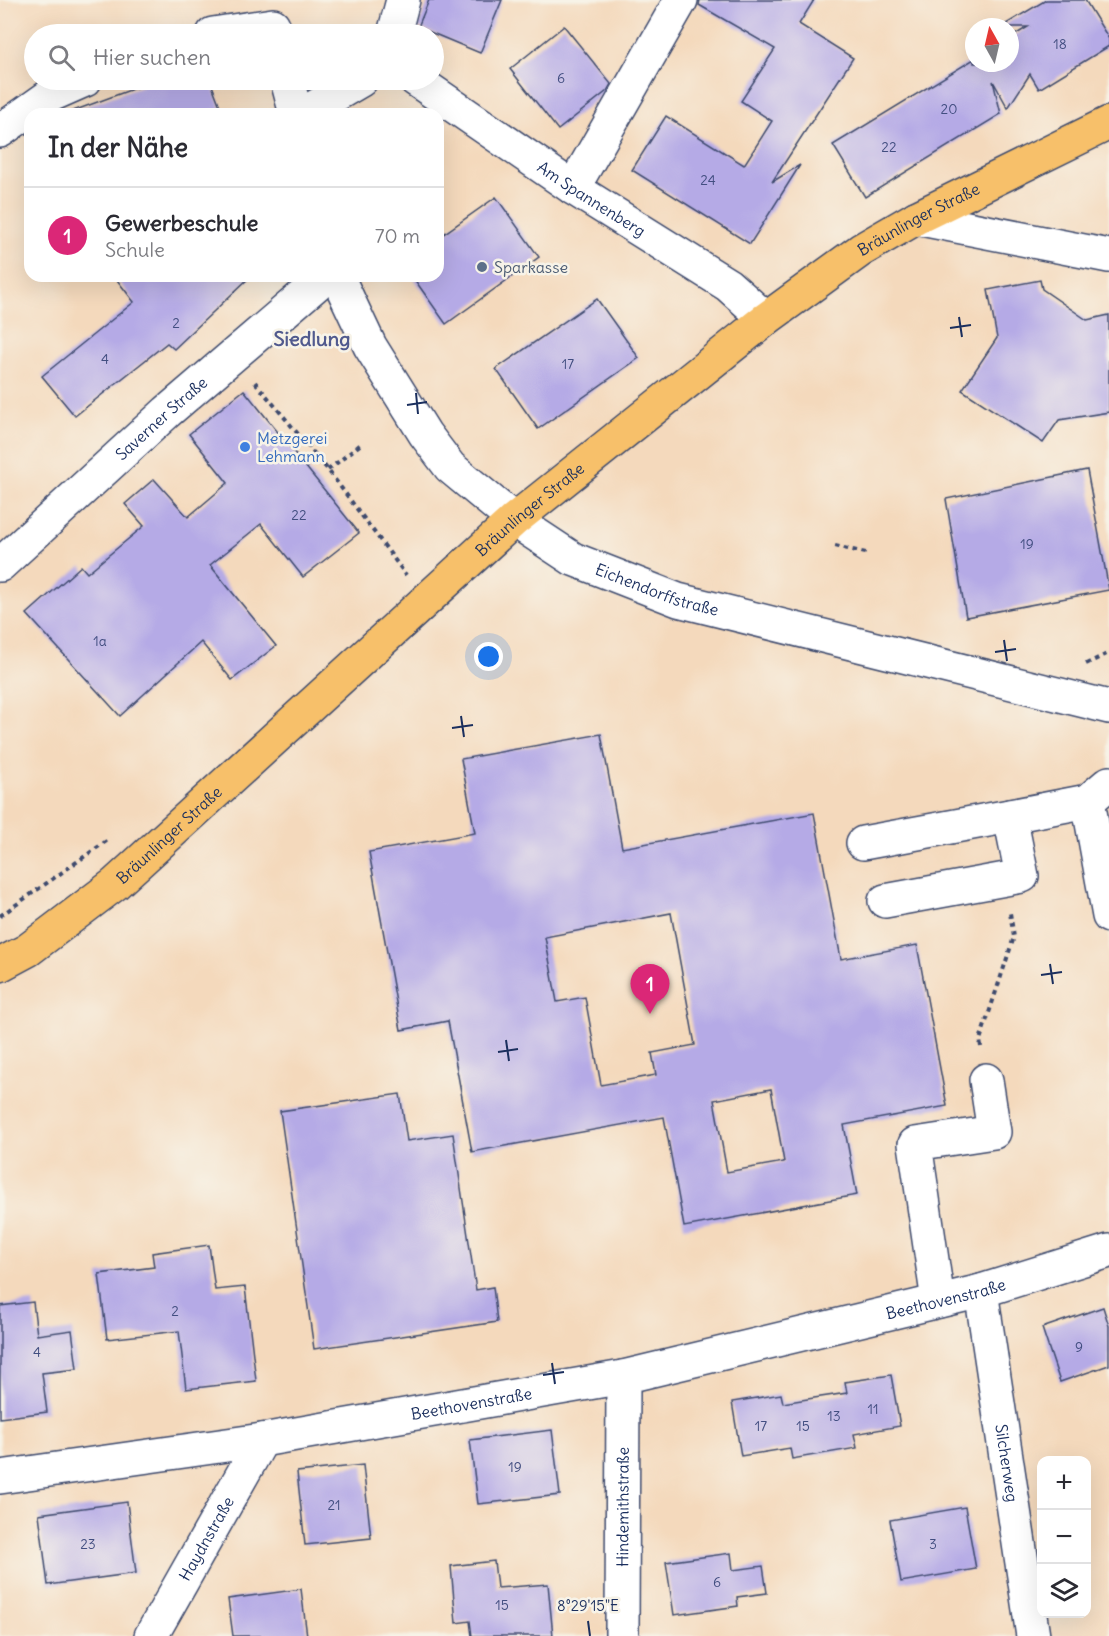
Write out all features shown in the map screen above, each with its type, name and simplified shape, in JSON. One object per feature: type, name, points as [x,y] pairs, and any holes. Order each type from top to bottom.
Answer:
[{"type":"main road","name":"Bräunlinger Straße","points":[[0,965],[28,950],[115,884],[514,520],[766,318],[861,250],[916,219],[1109,123]]},
{"type":"street","points":[[396,24],[403,0]]},
{"type":"street","points":[[573,188],[681,0]]},
{"type":"street","points":[[255,24],[272,20]]},
{"type":"street","points":[[33,108],[62,90]]},
{"type":"street","points":[[290,90],[294,108]]},
{"type":"street","points":[[313,108],[345,90]]},
{"type":"street","name":"Am Spannenberg","points":[[431,90],[573,188],[728,285],[766,318]]},
{"type":"street","points":[[0,131],[24,114]]},
{"type":"street","points":[[916,219],[1109,256]]},
{"type":"street","name":"Saverner Straße","points":[[0,565],[167,412],[319,282]]},
{"type":"street","name":"Eichendorffstraße","points":[[340,282],[370,346],[425,434],[450,467],[514,520],[573,559],[678,600],[1109,707]]},
{"type":"street","points":[[862,843],[1010,816],[1098,792],[1109,916]]},
{"type":"street","points":[[885,901],[1022,876],[1010,816]]},
{"type":"street","points":[[938,1301],[915,1144],[994,1132],[986,1080]]},
{"type":"street","name":"Beethovenstraße","points":[[0,1477],[262,1440],[623,1377],[981,1291],[1109,1251]]},
{"type":"street","name":"Silcherweg","points":[[981,1291],[1033,1636]]},
{"type":"street","name":"Hindemithstraße","points":[[622,1636],[623,1377]]},
{"type":"street","name":"Haydnstraße","points":[[151,1636],[262,1440]]},
{"type":"path","points":[[233,356],[328,470],[410,580]]},
{"type":"path","points":[[328,470],[361,444]]},
{"type":"path","points":[[835,546],[866,553]]},
{"type":"path","points":[[980,1040],[1014,938]]},
{"type":"building","points":[[429,0],[502,0],[480,53],[444,38],[444,24],[419,24]]},
{"type":"building","points":[[700,0],[814,0],[799,24],[853,58],[772,182],[800,165],[750,244],[632,170],[666,116],[744,165],[772,121],[741,101],[775,49],[699,5]]},
{"type":"building","points":[[1046,0],[1085,0],[1109,39],[1109,46],[1039,89],[1030,74],[1008,108],[993,81],[1001,114],[865,197],[833,145],[965,64],[965,72],[1019,72],[1019,32],[1028,27],[1019,27],[1019,18],[1016,18]]},
{"type":"building","points":[[564,26],[611,84],[607,91],[558,130],[510,69]]},
{"type":"building","points":[[130,90],[214,90],[221,108],[81,108]]},
{"type":"building","name":"Sparkasse","points":[[496,197],[539,257],[446,324],[416,282],[444,282],[444,234]]},
{"type":"building","points":[[1040,280],[1042,289],[1087,320],[1109,315],[1109,412],[1059,420],[1043,443],[962,390],[997,338],[988,290]]},
{"type":"building","points":[[119,282],[245,282],[174,349],[167,343],[75,416],[42,376],[134,302]]},
{"type":"building","points":[[597,299],[639,358],[538,429],[496,369]]},
{"type":"building","points":[[244,390],[359,533],[303,577],[261,524],[210,565],[276,646],[232,680],[201,642],[120,716],[27,614],[81,566],[87,573],[144,526],[125,504],[154,479],[188,517],[228,483],[189,434]]},
{"type":"building","points":[[1087,470],[1109,590],[966,617],[946,499]]},
{"type":"building","points":[[601,734],[622,848],[814,813],[841,959],[917,945],[947,1106],[844,1125],[857,1195],[684,1227],[664,1117],[472,1152],[448,1021],[401,1030],[369,852],[475,833],[461,759]],"holes":[[[671,913],[695,1045],[652,1053],[656,1075],[601,1085],[585,997],[557,1002],[545,937]],[[771,1089],[784,1162],[727,1172],[714,1100]]]},
{"type":"building","points":[[400,1094],[407,1141],[453,1134],[476,1290],[493,1287],[497,1322],[314,1349],[280,1111]]},
{"type":"building","points":[[209,1245],[215,1290],[245,1287],[256,1381],[186,1389],[179,1331],[107,1339],[99,1274],[154,1267],[152,1253]]},
{"type":"building","points":[[33,1302],[37,1335],[72,1330],[77,1369],[42,1373],[47,1412],[0,1418],[0,1306]]},
{"type":"building","points":[[1103,1307],[1109,1326],[1109,1365],[1060,1382],[1042,1328]]},
{"type":"building","points":[[891,1375],[900,1426],[854,1434],[857,1448],[792,1459],[790,1448],[741,1456],[732,1402],[781,1394],[783,1403],[847,1393],[845,1382]]},
{"type":"building","points":[[552,1430],[560,1495],[478,1504],[470,1440]]},
{"type":"building","points":[[363,1465],[371,1538],[305,1545],[297,1472]]},
{"type":"building","points":[[127,1502],[136,1573],[48,1585],[39,1514]]},
{"type":"building","points":[[965,1507],[976,1569],[901,1582],[890,1520]]},
{"type":"building","points":[[731,1553],[733,1570],[763,1566],[767,1593],[737,1597],[738,1606],[674,1615],[666,1562]]},
{"type":"building","points":[[494,1561],[497,1588],[548,1584],[553,1636],[472,1636],[470,1621],[456,1623],[451,1566]]},
{"type":"building","points":[[301,1589],[307,1636],[233,1636],[228,1599]]},
{"type":"place","name":"Sparkasse","points":[[482,267]]},
{"type":"place","name":"Metzgerei Lehmann","points":[[245,447]]},
{"type":"place","name":"Gewerbeschule","points":[[650,1014]]},
{"type":"district","name":"Siedlung","points":[[312,339]]}]
